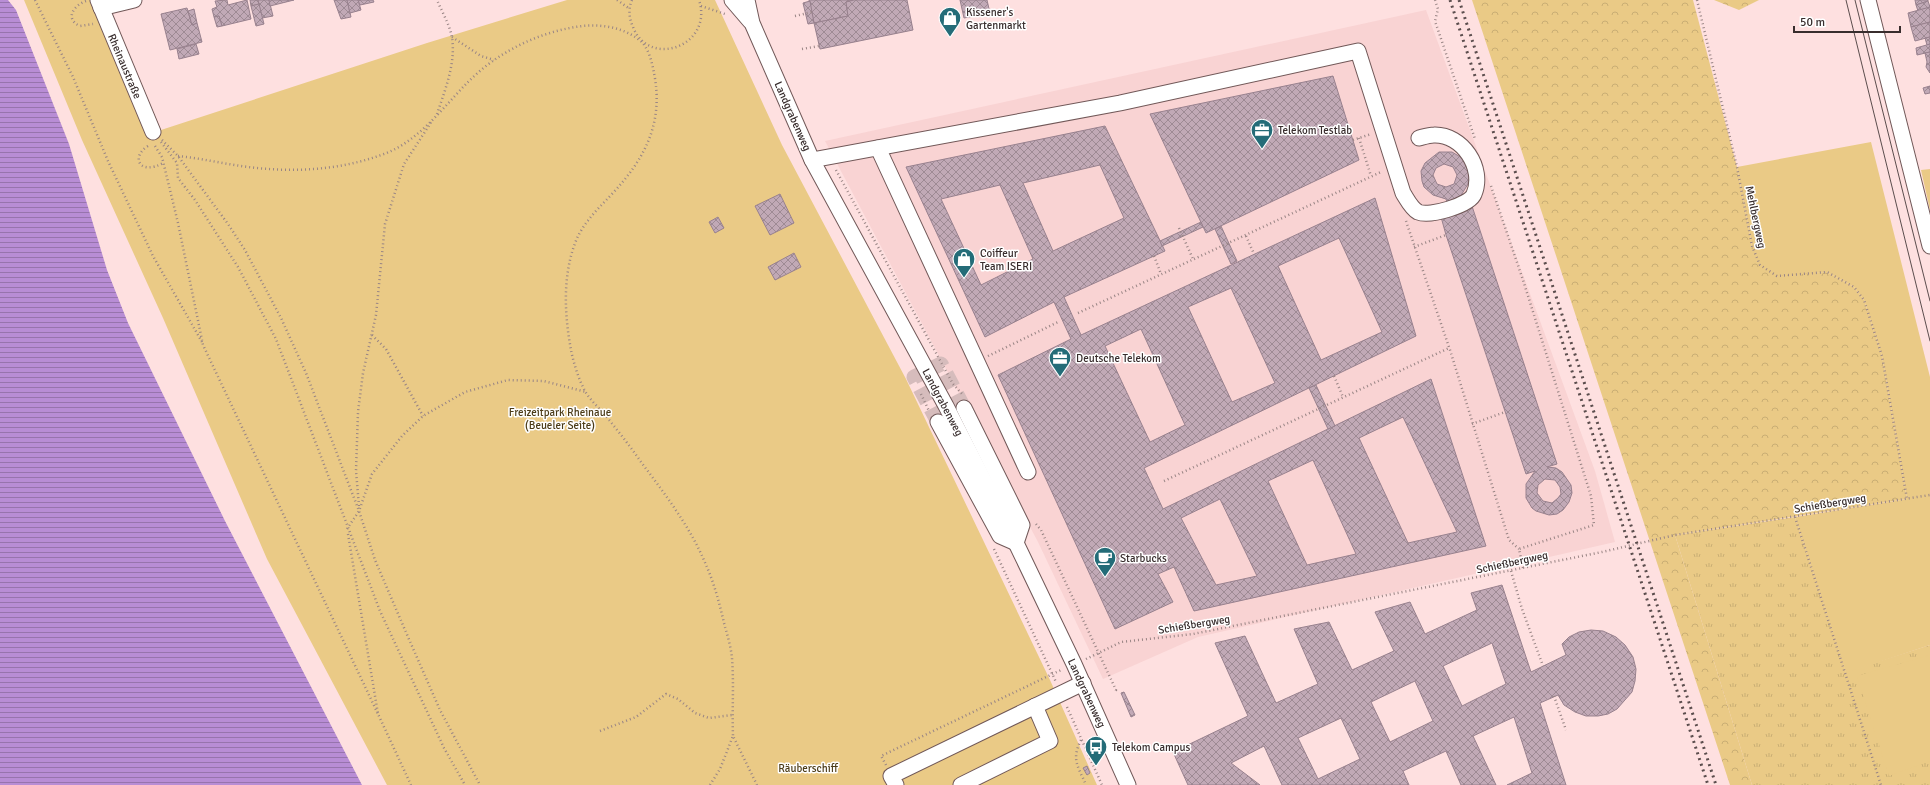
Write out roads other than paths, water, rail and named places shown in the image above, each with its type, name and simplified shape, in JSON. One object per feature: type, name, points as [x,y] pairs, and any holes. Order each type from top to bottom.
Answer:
[{"type":"street","points":[[99,7],[134,0]]},
{"type":"street","name":"Landgrabenweg","points":[[732,0],[752,23]]},
{"type":"street","name":"Landgrabenweg","points":[[747,0],[752,23],[812,160],[946,406],[1016,543],[1083,683],[1128,785]]},
{"type":"street","points":[[1868,0],[1930,246]]},
{"type":"street","name":"Rheinaustraße","points":[[99,7],[153,132]]},
{"type":"street","points":[[812,160],[1120,103],[1358,51],[1403,193],[1413,208],[1419,212],[1440,212],[1470,200],[1474,194],[1476,176],[1475,167],[1465,149],[1444,136],[1434,135],[1419,138]]},
{"type":"street","points":[[878,148],[1028,472]]},
{"type":"street","points":[[934,419],[1000,536],[1016,543],[1022,525],[965,404]]},
{"type":"street","points":[[893,780],[1034,706],[1083,683]]},
{"type":"street","points":[[961,785],[1050,741],[1034,706]]},
{"type":"tunnel","points":[[938,422],[914,377],[941,364],[964,408]]},
{"type":"tram line","points":[[1846,0],[1930,341]]},
{"type":"tram line","points":[[1855,0],[1930,301]]},
{"type":"railway","points":[[1450,0],[1708,785]]},
{"type":"railway","points":[[1459,0],[1716,785]]},
{"type":"place","name":"Kissener's Gartenmarkt","points":[[950,38]]},
{"type":"place","name":"Telekom Testlab","points":[[1262,150]]},
{"type":"place","name":"Coiffeur Team ISERI","points":[[964,278]]},
{"type":"place","name":"Deutsche Telekom","points":[[1060,378]]},
{"type":"place","name":"Starbucks","points":[[1105,578]]},
{"type":"place","name":"Telekom Campus","points":[[1096,766]]},
{"type":"park label","name":"Freizeitpark Rheinaue (Beueler Seite)","points":[[560,418]]},
{"type":"park label","name":"Räuberschiff","points":[[808,768]]}]
